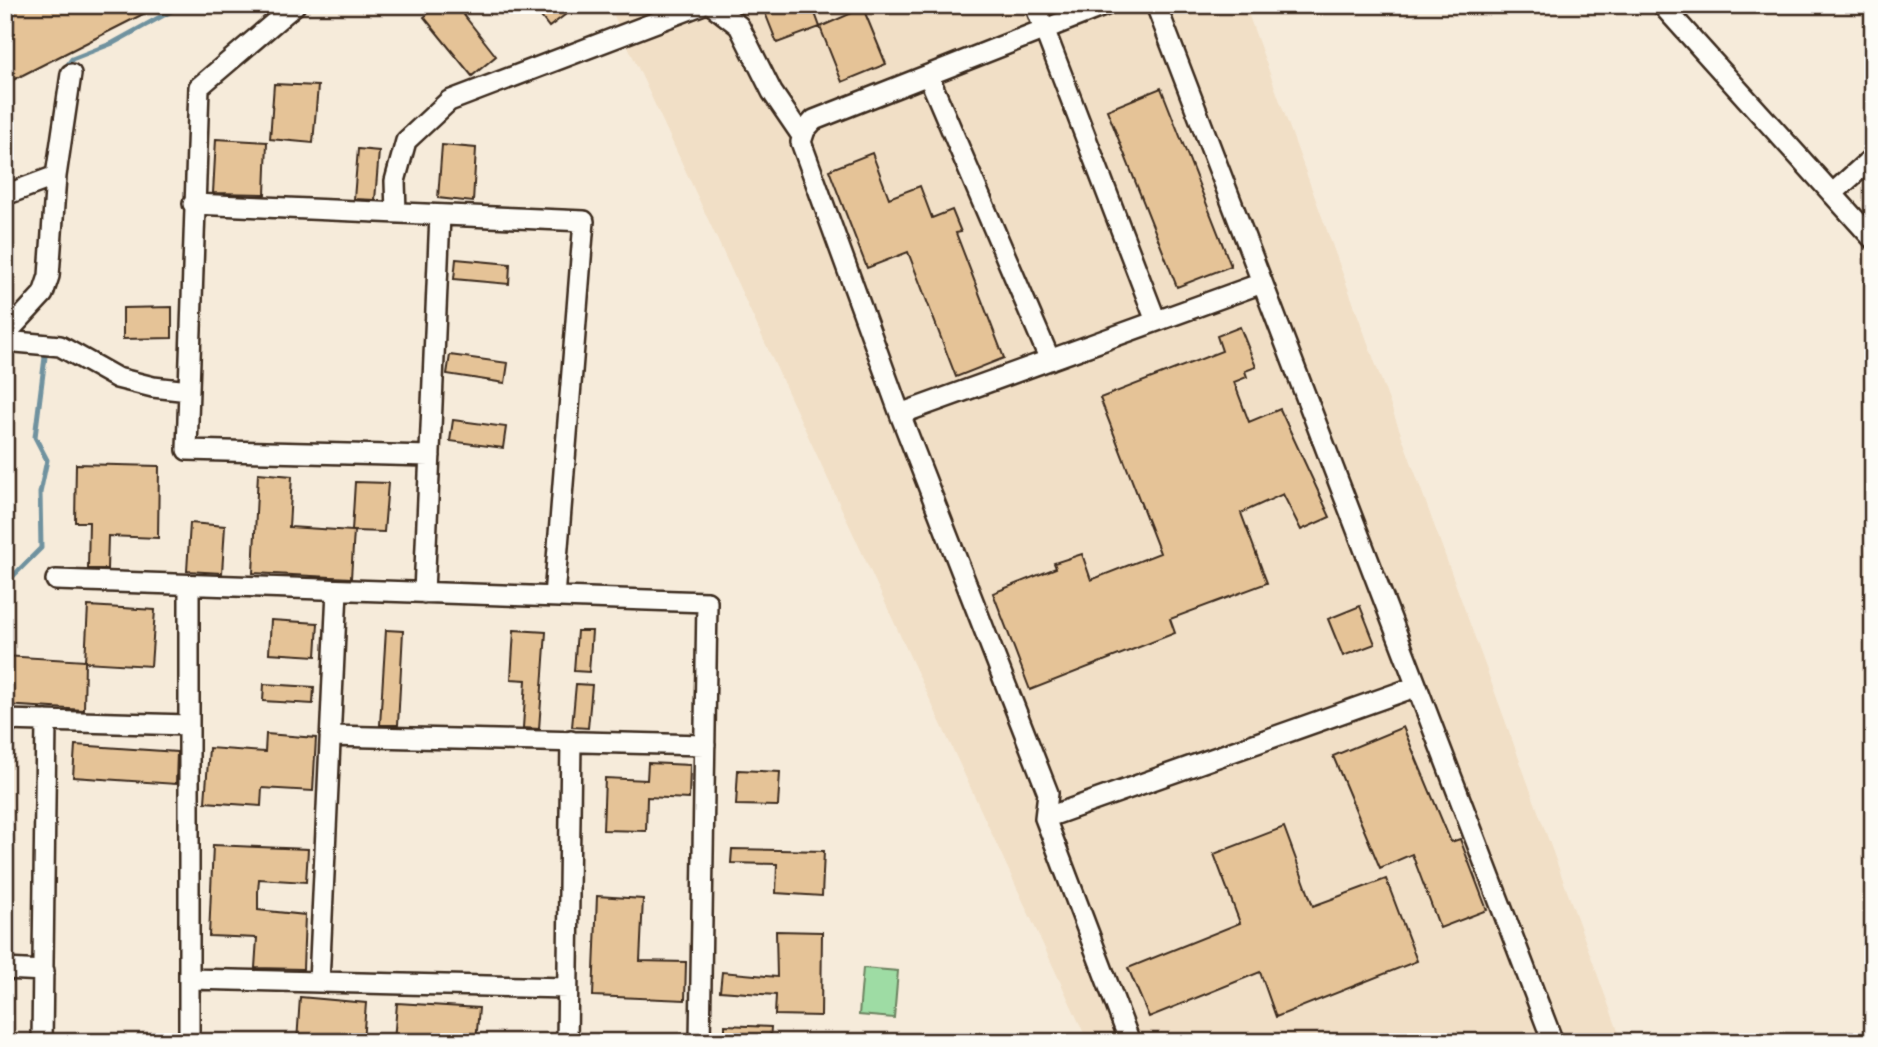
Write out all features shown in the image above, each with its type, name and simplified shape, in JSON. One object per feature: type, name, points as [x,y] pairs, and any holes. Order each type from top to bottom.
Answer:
[{"type":"street","points":[[295,5],[200,87],[187,450],[430,456]]},
{"type":"street","points":[[396,213],[395,181],[406,141],[449,101],[701,5]]},
{"type":"street","points":[[712,5],[739,26],[772,92],[802,136],[802,149],[900,414],[1048,793],[1045,818],[1130,1042]]},
{"type":"street","points":[[1035,5],[1156,321]]},
{"type":"street","points":[[802,136],[814,120],[1106,5]]},
{"type":"street","points":[[1156,5],[1553,1042]]},
{"type":"street","points":[[1662,5],[1873,239]]},
{"type":"street","points":[[5,335],[43,294],[49,276],[55,176],[71,74]]},
{"type":"street","points":[[928,75],[1050,360]]},
{"type":"street","points":[[1832,194],[1873,157]]},
{"type":"street","points":[[5,195],[55,176]]},
{"type":"street","points":[[194,204],[584,221],[554,597]]},
{"type":"street","points":[[424,593],[440,215]]},
{"type":"street","points":[[900,414],[1262,282]]},
{"type":"street","points":[[5,341],[60,346],[117,378],[153,387],[189,391]]},
{"type":"street","points":[[56,580],[707,602],[699,1042]]},
{"type":"street","points":[[189,585],[189,1042]]},
{"type":"street","points":[[319,982],[337,590]]},
{"type":"street","points":[[1045,818],[1415,687]]},
{"type":"street","points":[[5,720],[189,725]]},
{"type":"street","points":[[42,1042],[46,721]]},
{"type":"street","points":[[330,736],[705,744]]},
{"type":"street","points":[[568,1042],[571,741]]},
{"type":"street","points":[[5,969],[44,971]]},
{"type":"street","points":[[190,979],[567,988]]},
{"type":"shaded area","points":[[609,5],[1245,5],[1622,1042],[1088,1042]]},
{"type":"green space","points":[[863,968],[898,971],[894,1018],[859,1015]]},
{"type":"building","points":[[17,5],[161,5],[5,84],[5,12]]},
{"type":"building","points":[[438,5],[456,5],[496,56],[472,76],[424,17]]},
{"type":"building","points":[[532,5],[578,5],[549,27]]},
{"type":"building","points":[[762,5],[812,5],[820,27],[777,43]]},
{"type":"building","points":[[863,8],[886,64],[842,82],[820,27]]},
{"type":"building","points":[[274,84],[318,86],[313,143],[270,139]]},
{"type":"building","points":[[1161,88],[1231,266],[1177,287],[1107,110]]},
{"type":"building","points":[[216,139],[267,142],[265,194],[213,193]]},
{"type":"building","points":[[442,145],[476,148],[473,202],[438,198]]},
{"type":"building","points":[[358,149],[379,151],[375,200],[354,199]]},
{"type":"building","points":[[872,153],[889,198],[920,186],[932,218],[952,210],[961,232],[956,233],[1004,358],[956,377],[908,252],[867,268],[829,170]]},
{"type":"building","points":[[456,259],[510,264],[509,284],[454,279]]},
{"type":"building","points":[[172,307],[172,338],[123,339],[123,308]]},
{"type":"building","points":[[1240,327],[1256,367],[1245,371],[1247,377],[1234,382],[1249,422],[1280,409],[1330,517],[1301,530],[1283,494],[1241,513],[1267,583],[1170,619],[1175,633],[1030,690],[993,593],[1056,568],[1054,563],[1082,554],[1091,580],[1160,553],[1100,398],[1222,351],[1217,336]]},
{"type":"building","points":[[450,355],[508,363],[505,383],[447,374]]},
{"type":"building","points":[[453,420],[506,427],[503,448],[450,441]]},
{"type":"building","points":[[76,464],[159,466],[158,538],[108,536],[107,569],[88,569],[89,522],[75,522]]},
{"type":"building","points":[[258,473],[292,476],[289,527],[352,531],[355,482],[388,483],[384,532],[354,531],[351,578],[253,573]]},
{"type":"building","points":[[190,523],[225,526],[222,573],[187,571]]},
{"type":"building","points":[[88,606],[155,610],[151,666],[85,662],[84,710],[5,705],[5,656],[85,661]]},
{"type":"building","points":[[1360,606],[1375,644],[1343,656],[1328,619]]},
{"type":"building","points":[[271,620],[318,623],[316,656],[269,653]]},
{"type":"building","points":[[386,630],[403,631],[398,725],[380,725]]},
{"type":"building","points":[[514,630],[546,632],[539,729],[523,728],[526,680],[511,679]]},
{"type":"building","points":[[577,631],[592,631],[589,672],[574,671]]},
{"type":"building","points":[[264,684],[314,687],[313,704],[263,701]]},
{"type":"building","points":[[576,684],[592,685],[588,728],[572,727]]},
{"type":"building","points":[[1403,727],[1451,842],[1460,839],[1487,910],[1440,928],[1412,854],[1380,868],[1333,756]]},
{"type":"building","points":[[266,734],[316,738],[313,791],[262,788],[261,806],[205,802],[209,748],[265,752]]},
{"type":"building","points":[[75,745],[177,752],[176,784],[73,777]]},
{"type":"building","points":[[648,763],[690,765],[689,799],[647,797],[646,831],[603,830],[605,778],[647,780]]},
{"type":"building","points":[[738,770],[780,772],[778,806],[736,805]]},
{"type":"building","points":[[1284,827],[1313,906],[1386,879],[1417,961],[1276,1017],[1260,972],[1149,1017],[1128,968],[1240,923],[1214,854]]},
{"type":"building","points":[[213,845],[308,849],[306,882],[259,879],[258,892],[258,910],[305,915],[303,969],[255,968],[257,938],[209,936]]},
{"type":"building","points":[[732,849],[824,851],[822,896],[776,893],[777,864],[731,863]]},
{"type":"building","points":[[597,896],[643,899],[640,961],[686,962],[685,1000],[593,996]]},
{"type":"building","points":[[776,931],[822,932],[821,1016],[775,1015],[776,995],[720,991],[722,972],[777,977]]},
{"type":"building","points":[[300,997],[366,1003],[363,1042],[297,1042]]},
{"type":"building","points":[[397,1003],[479,1008],[476,1042],[394,1042]]},
{"type":"building","points":[[725,1025],[771,1027],[770,1042],[725,1042]]},
{"type":"waterway","points":[[64,70],[72,59],[113,43],[182,5]]},
{"type":"waterway","points":[[5,584],[41,548],[40,493],[47,460],[35,437],[45,357]]}]
